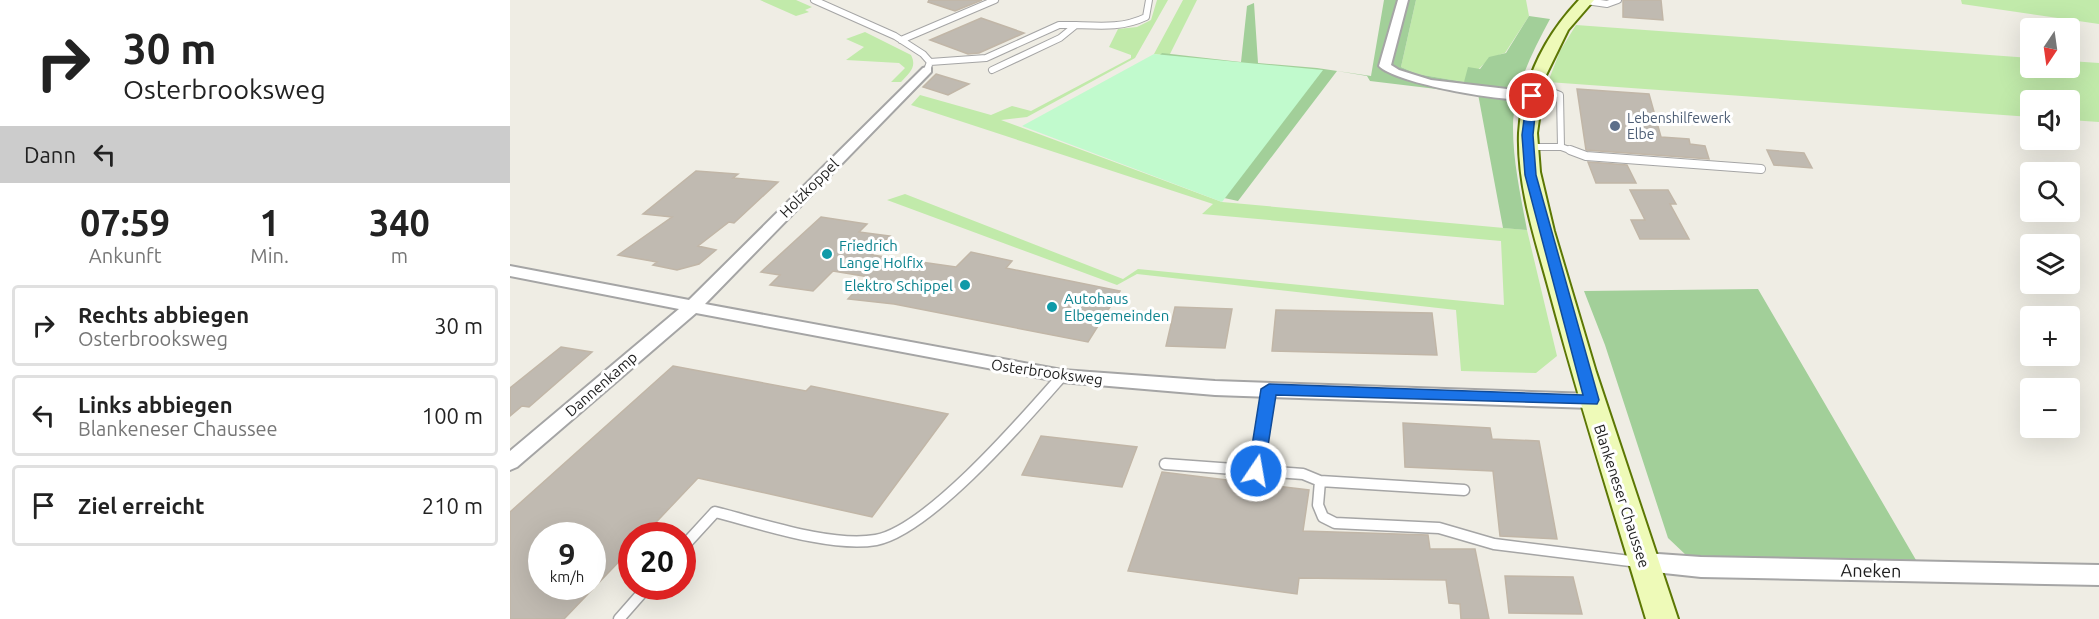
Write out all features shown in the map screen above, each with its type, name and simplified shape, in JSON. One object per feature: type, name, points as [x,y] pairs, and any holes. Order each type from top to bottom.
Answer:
[{"type":"main road","name":"Blankeneser Chaussee","points":[[1586,0],[1558,31],[1548,49],[1533,90],[1528,147],[1531,175],[1592,400],[1662,619]]},
{"type":"street","points":[[1403,0],[1385,66],[1389,71],[1410,80],[1533,90]]},
{"type":"street","name":"Holzkoppel","points":[[692,307],[929,66]]},
{"type":"street","name":"Osterbrooksweg","points":[[510,271],[1062,376],[1150,384],[1592,400]]},
{"type":"street","name":"Dannenkamp","points":[[510,462],[692,307]]},
{"type":"street","name":"Aneken","points":[[1644,563],[1701,567],[2099,575]]},
{"type":"lane","points":[[814,0],[901,40],[926,55],[929,66],[986,58],[1059,24],[1119,27],[1133,25],[1146,17],[1149,0]]},
{"type":"lane","points":[[901,40],[995,0]]},
{"type":"lane","points":[[1586,0],[1607,4],[1618,0]]},
{"type":"lane","points":[[992,70],[1060,38],[1077,25]]},
{"type":"lane","points":[[1533,90],[1560,95],[1561,147]]},
{"type":"lane","points":[[1528,147],[1561,147],[1586,156],[1761,169]]},
{"type":"lane","points":[[696,533],[715,512],[846,541],[879,540],[913,525],[1016,430],[1062,376]]},
{"type":"lane","points":[[1256,471],[1269,389]]},
{"type":"lane","points":[[1165,464],[1303,474],[1320,481],[1464,490]]},
{"type":"lane","points":[[1320,481],[1318,505],[1323,517],[1335,523],[1439,528],[1494,544],[1644,563]]},
{"type":"lane","points":[[619,619],[636,600]]},
{"type":"green space","points":[[760,0],[796,0],[812,7],[805,10],[809,12],[796,16]]},
{"type":"green space","points":[[1157,0],[1168,0],[1135,58],[1027,117],[1001,120],[1222,202],[1527,230],[1557,356],[1536,373],[1461,371],[1456,310],[1137,274],[1117,285],[887,200],[905,194],[1123,279],[1138,269],[1504,305],[1501,241],[1202,214],[1213,204],[911,105],[920,95],[991,115],[1012,106],[1031,111],[1131,58],[1131,55],[1109,47],[1118,29],[1137,27],[1151,20]]},
{"type":"green space","points":[[1183,0],[1197,0],[1169,56],[1154,54]]},
{"type":"green space","points":[[1384,0],[1416,0],[1401,67],[1417,74],[1464,82],[1468,67],[1480,69],[1489,57],[1506,53],[1529,16],[1550,19],[1520,85],[1514,114],[1514,154],[1527,230],[1503,228],[1478,94],[1370,81],[1367,76],[1337,71],[1238,201],[1215,196],[1154,61],[1162,53],[1241,62],[1247,6],[1254,3],[1258,63],[1317,68],[1371,76]]},
{"type":"green space","points":[[1416,0],[1526,0],[1529,16],[1505,53],[1488,61],[1464,82],[1417,74],[1401,67]]},
{"type":"green space","points":[[1961,0],[2099,0],[2099,24],[2080,21],[2080,18],[2058,18],[1962,4]]},
{"type":"green space","points":[[1576,25],[2020,57],[2020,78],[2080,78],[2080,62],[2099,63],[2099,122],[2080,121],[2080,90],[2020,90],[2020,116],[1548,82],[1560,51]]},
{"type":"green space","points":[[865,32],[911,55],[913,66],[901,82],[891,82],[905,68],[899,63],[846,60],[864,47],[846,39]]},
{"type":"green space","points":[[1154,54],[1323,70],[1222,202],[1022,126]]},
{"type":"green space","points":[[1758,289],[1916,560],[1687,556],[1668,538],[1605,345],[1584,291]]},
{"type":"building","points":[[929,0],[982,0],[955,11],[928,2]]},
{"type":"building","points":[[1623,0],[1661,0],[1663,20],[1623,17]]},
{"type":"building","points":[[981,18],[1024,33],[979,53],[968,54],[930,40]]},
{"type":"building","points":[[936,74],[969,84],[948,95],[923,87]]},
{"type":"building","name":"Lebenshilfewerk Elbe","points":[[1577,89],[1649,94],[1661,137],[1689,139],[1690,144],[1705,146],[1709,159],[1586,150]]},
{"type":"building","points":[[1767,150],[1804,153],[1812,168],[1774,165]]},
{"type":"building","points":[[1588,162],[1627,165],[1636,183],[1596,183]]},
{"type":"building","points":[[696,171],[738,174],[733,178],[778,182],[734,223],[729,222],[698,246],[716,250],[699,264],[677,270],[653,265],[657,262],[618,255],[672,217],[643,214]]},
{"type":"building","points":[[1630,190],[1668,190],[1676,204],[1670,204],[1689,239],[1640,239],[1631,220],[1645,220]]},
{"type":"building","points":[[821,217],[867,224],[859,232],[890,236],[872,255],[956,267],[971,252],[1012,261],[1006,268],[1120,291],[1088,342],[894,304],[848,299],[869,277],[833,271],[813,291],[770,285],[780,275],[761,272]]},
{"type":"building","points":[[1175,307],[1232,309],[1225,348],[1166,346]]},
{"type":"building","points":[[1276,310],[1432,313],[1437,355],[1272,351]]},
{"type":"building","points":[[561,347],[592,352],[529,407],[522,406],[510,416],[510,388]]},
{"type":"building","points":[[673,366],[806,391],[811,386],[948,414],[872,517],[698,478],[656,522],[618,522],[618,563],[606,575],[606,522],[528,522],[528,600],[582,600],[564,619],[510,619],[510,512]]},
{"type":"building","points":[[1403,423],[1490,428],[1492,439],[1539,441],[1557,539],[1500,536],[1493,471],[1405,467]]},
{"type":"building","points":[[1041,436],[1137,447],[1122,487],[1022,475]]},
{"type":"building","points":[[1162,472],[1309,490],[1303,531],[1428,535],[1430,549],[1475,549],[1489,619],[1461,619],[1460,604],[1449,603],[1446,580],[1299,578],[1297,594],[1128,571]]},
{"type":"building","points":[[1505,576],[1573,577],[1582,614],[1509,613]]},
{"type":"place","name":"Lebenshilfewerk Elbe","points":[[1615,126]]},
{"type":"place","name":"Friedrich Lange Holfix","points":[[827,254]]},
{"type":"place","name":"Elektro Schippel","points":[[965,285]]},
{"type":"place","name":"Autohaus Elbegemeinden","points":[[1052,307]]},
{"type":"route","points":[[1256,471],[1264,433],[1269,389],[1592,400],[1533,189],[1528,135],[1532,96]]}]
